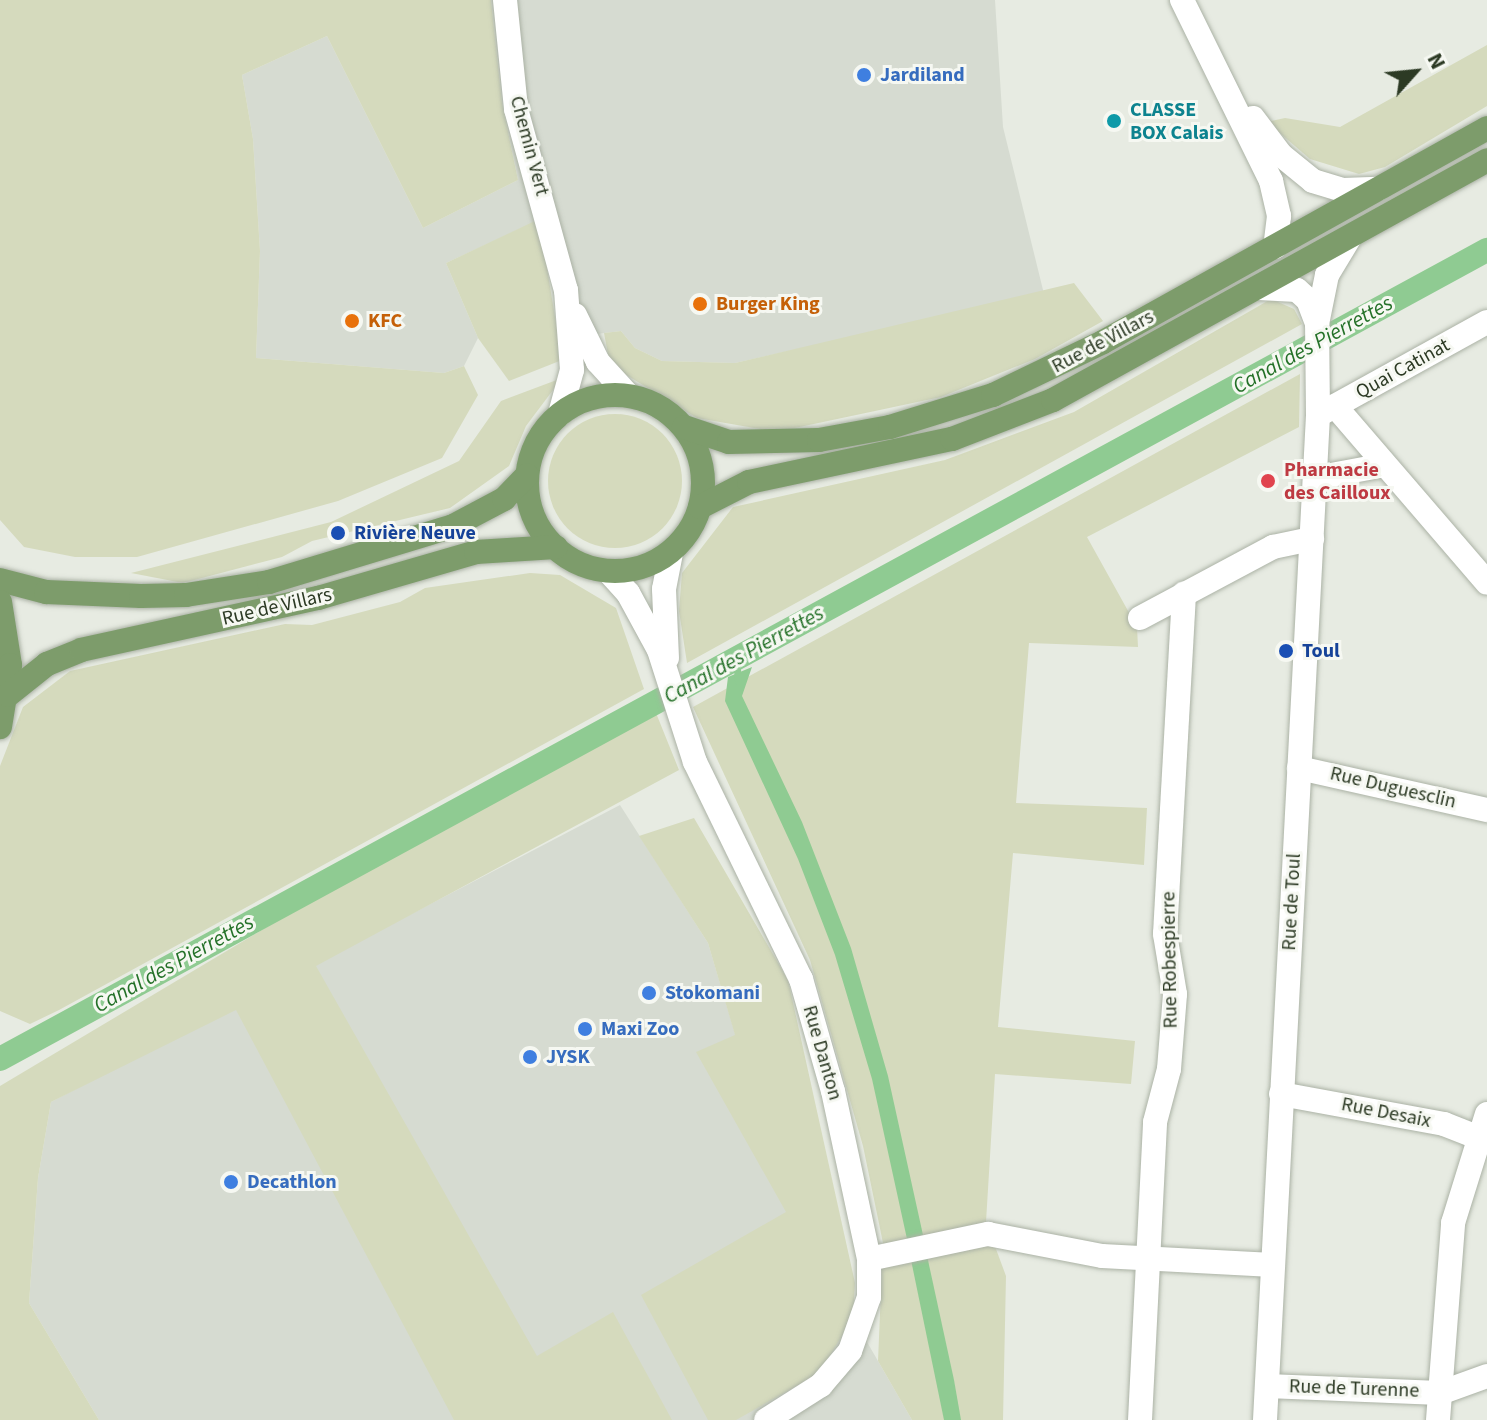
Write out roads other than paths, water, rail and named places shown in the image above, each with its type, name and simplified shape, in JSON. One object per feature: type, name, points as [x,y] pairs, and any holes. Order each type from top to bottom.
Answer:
[{"type":"main road","name":"Rue de Villars","points":[[684,427],[729,442],[792,442],[866,432],[943,412],[1054,369],[1487,128]]},
{"type":"main road","name":"Rue de Villars","points":[[700,507],[749,482],[888,456],[1014,417],[1089,382],[1487,160]]},
{"type":"main road","points":[[628,395],[656,404],[684,427],[701,462],[700,507],[687,534],[671,552],[646,566],[608,571],[580,563],[556,547],[534,517],[527,475],[536,444],[560,414],[588,398],[628,395]]},
{"type":"main road","name":"Rue de Villars","points":[[0,580],[46,592],[141,596],[249,586],[437,533],[494,506],[527,475]]},
{"type":"main road","name":"Rue de Villars","points":[[8,695],[47,664],[81,650],[318,598],[476,552],[556,547]]},
{"type":"main road","points":[[0,602],[10,655],[8,695],[0,727]]},
{"type":"street","name":"Chemin Vert","points":[[505,0],[519,121],[566,290]]},
{"type":"street","points":[[1182,0],[1271,181],[1279,216],[1275,247]]},
{"type":"street","points":[[1204,47],[1269,141],[1303,175],[1343,190],[1378,189]]},
{"type":"street","points":[[1317,324],[1333,263],[1350,237]]},
{"type":"street","points":[[1259,288],[1285,287],[1305,296],[1317,324]]},
{"type":"street","points":[[566,290],[598,362],[628,395]]},
{"type":"street","points":[[560,414],[572,370],[566,290]]},
{"type":"street","name":"Quai Catinat","points":[[1326,411],[1487,322]]},
{"type":"street","name":"Rue de Toul","points":[[1265,1420],[1315,478],[1326,411],[1317,384],[1317,324]]},
{"type":"street","points":[[1326,411],[1385,465],[1487,583]]},
{"type":"street","points":[[1315,478],[1385,465]]},
{"type":"street","points":[[1140,618],[1273,547],[1312,539]]},
{"type":"street","points":[[667,668],[664,589],[671,552]]},
{"type":"street","points":[[608,571],[633,601],[667,668]]},
{"type":"street","name":"Rue Robespierre","points":[[1140,1420],[1156,1109],[1169,1069],[1175,994],[1165,934],[1184,594]]},
{"type":"street","name":"Rue Danton","points":[[667,668],[695,762],[801,979],[833,1091],[869,1259],[869,1297],[850,1351],[821,1385],[766,1420]]},
{"type":"street","name":"Rue Duguesclin","points":[[1299,768],[1487,810]]},
{"type":"street","name":"Rue Desaix","points":[[1281,1094],[1484,1130]]},
{"type":"street","points":[[1438,1420],[1453,1223],[1484,1130]]},
{"type":"street","points":[[869,1259],[988,1234],[1102,1256],[1273,1265]]},
{"type":"street","name":"Rue de Turenne","points":[[1267,1386],[1440,1393],[1487,1376]]},
{"type":"waterway","name":"Canal des Pierrettes","points":[[0,1059],[1487,250]]},
{"type":"waterway","points":[[736,658],[738,681]]},
{"type":"place","name":"Jardiland","points":[[864,75]]},
{"type":"place","name":"CLASSE BOX Calais","points":[[1114,121]]},
{"type":"place","name":"Burger King","points":[[700,304]]},
{"type":"place","name":"KFC","points":[[352,321]]},
{"type":"place","name":"Pharmacie des Cailloux","points":[[1268,481]]},
{"type":"place","name":"Rivière Neuve","points":[[338,533]]},
{"type":"place","name":"Toul","points":[[1286,651]]},
{"type":"place","name":"Stokomani","points":[[649,993]]},
{"type":"place","name":"Maxi Zoo","points":[[585,1029]]},
{"type":"place","name":"JYSK","points":[[530,1057]]},
{"type":"place","name":"Decathlon","points":[[231,1182]]}]
